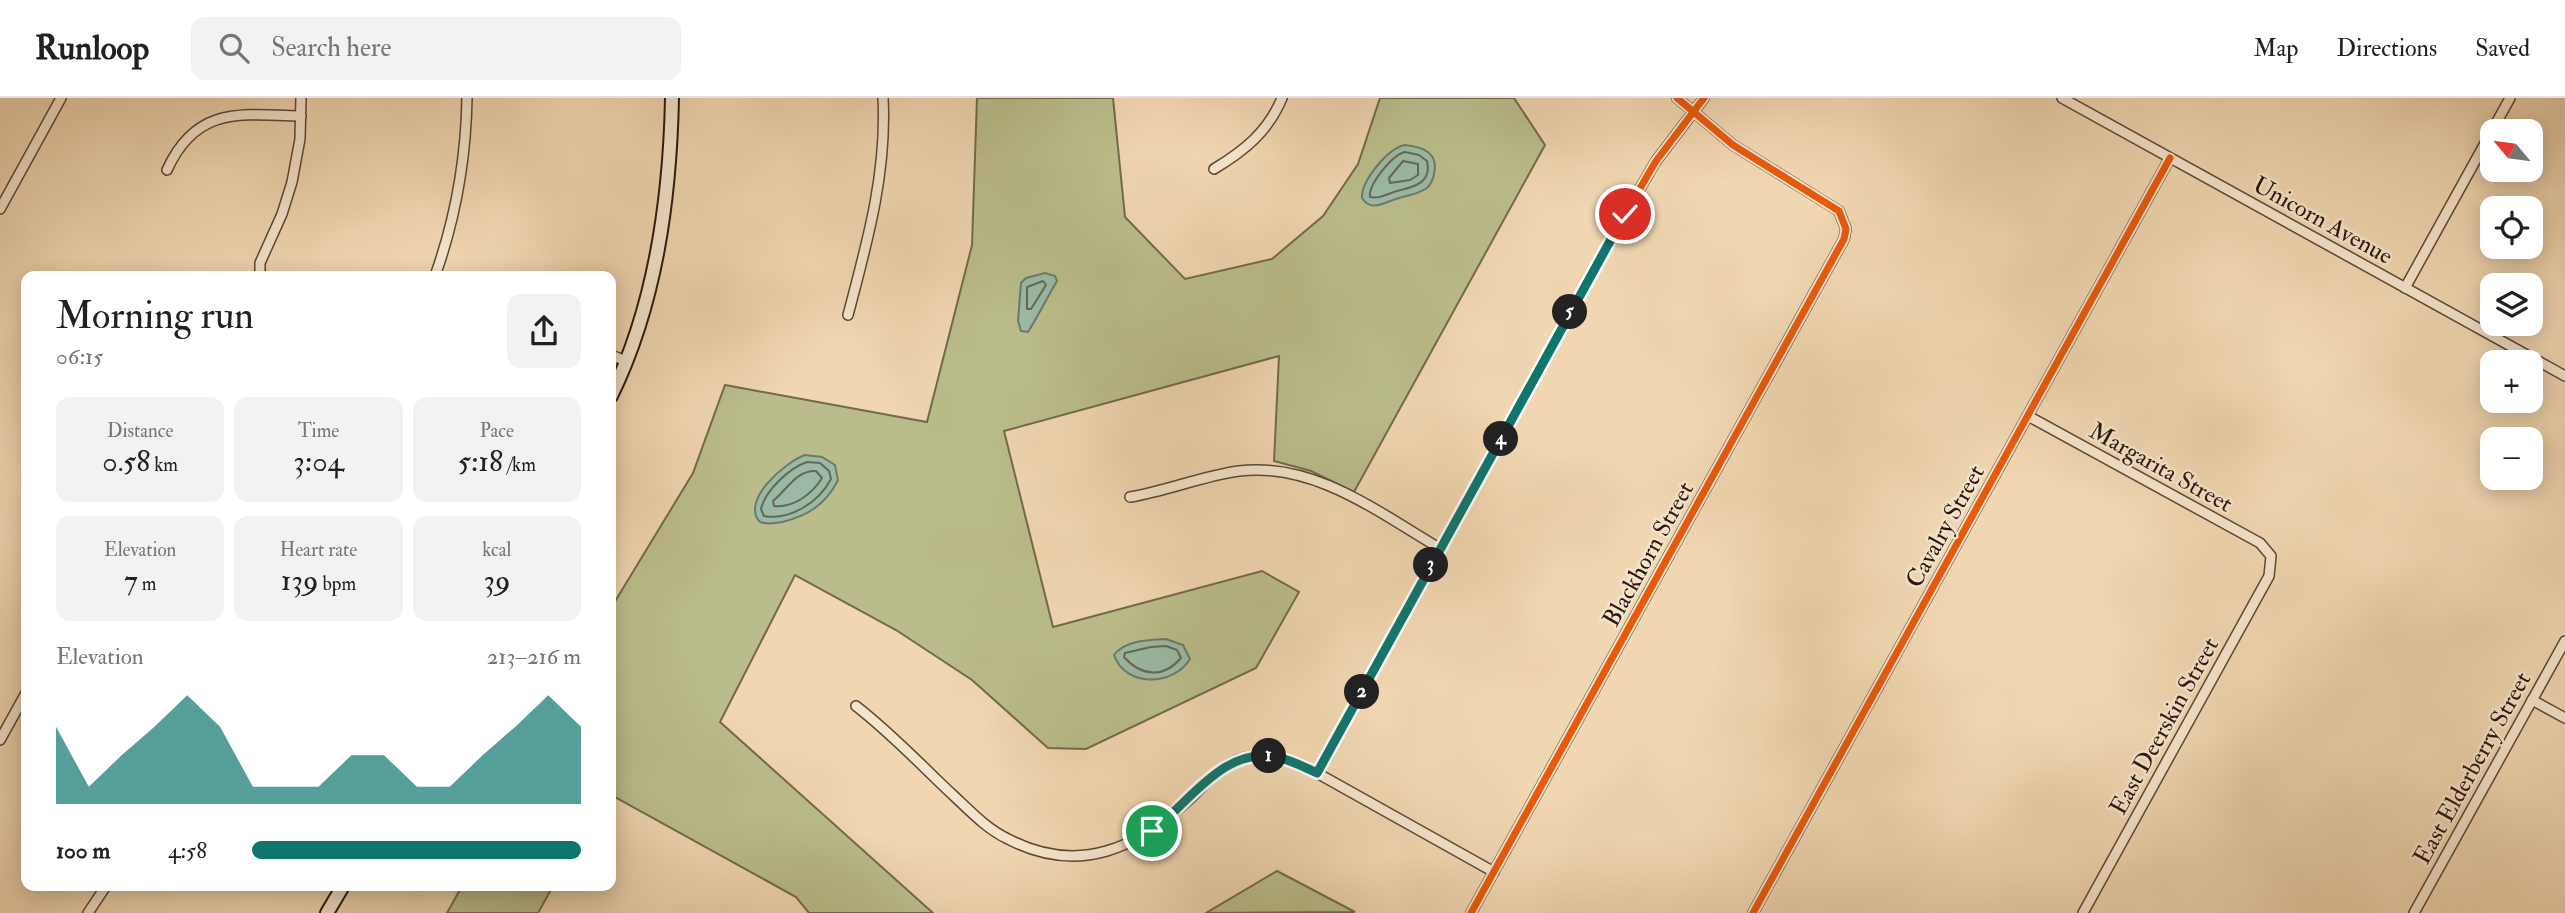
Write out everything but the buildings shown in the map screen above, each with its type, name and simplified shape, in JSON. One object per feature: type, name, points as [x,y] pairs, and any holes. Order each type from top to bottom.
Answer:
[{"type":"street","points":[[0,209],[61,98]]},
{"type":"street","points":[[260,271],[260,264],[292,183],[301,98]]},
{"type":"street","points":[[436,271],[458,190],[465,141],[467,98]]},
{"type":"street","points":[[616,384],[645,302],[659,249],[667,198],[672,98]]},
{"type":"street","points":[[848,315],[874,214],[882,160],[883,98]]},
{"type":"street","points":[[1214,169],[1239,154],[1260,136],[1276,113],[1282,98]]},
{"type":"street","points":[[1678,98],[1693,111]]},
{"type":"street","points":[[1317,773],[1625,214],[1656,161],[1704,98]]},
{"type":"street","name":"Unicorn Avenue","points":[[2062,98],[2565,376]]},
{"type":"street","points":[[2405,288],[2510,98]]},
{"type":"street","name":"Blackhorn Street","points":[[1471,913],[1844,239],[1846,229],[1839,211],[1733,145],[1693,111]]},
{"type":"street","points":[[167,170],[175,153],[187,138],[200,128],[224,117],[237,114],[301,116]]},
{"type":"street","name":"Cavalry Street","points":[[1753,913],[2170,158]]},
{"type":"street","points":[[616,357],[626,361]]},
{"type":"street","name":"Margarita Street","points":[[2028,416],[2260,543],[2271,556]]},
{"type":"street","points":[[1130,497],[1241,471],[1296,473],[1341,492],[1441,548]]},
{"type":"street","name":"East Deerskin Street","points":[[2083,913],[2269,576],[2271,556]]},
{"type":"street","name":"East Elderberry Street","points":[[2414,913],[2565,641]]},
{"type":"street","points":[[2532,700],[2565,718]]},
{"type":"street","points":[[856,706],[983,823],[1008,839],[1037,851],[1085,856],[1130,844],[1170,817],[1232,762],[1257,755],[1276,757],[1317,773],[1494,872]]},
{"type":"street","points":[[0,740],[21,712]]},
{"type":"street","points":[[88,913],[103,891]]},
{"type":"street","points":[[327,913],[340,891]]},
{"type":"green space","points":[[977,98],[1113,98],[1125,217],[1185,279],[1272,259],[1323,216],[1358,164],[1380,98],[1514,98],[1545,145],[1354,492],[1311,471],[1274,461],[1279,356],[1004,431],[1053,627],[1262,571],[1299,592],[1256,668],[1086,749],[1048,748],[972,680],[896,630],[795,575],[720,722],[933,913],[809,913],[796,897],[616,798],[616,600],[693,473],[725,385],[927,422],[972,245]]},
{"type":"green space","points":[[1277,871],[1355,912],[1206,913]]},
{"type":"green space","points":[[459,891],[550,891],[538,913],[447,913]]},
{"type":"water","points":[[1405,145],[1423,149],[1432,156],[1435,167],[1430,185],[1419,192],[1382,204],[1369,205],[1362,198],[1366,183],[1377,166],[1391,152]]},
{"type":"water","points":[[1045,273],[1055,276],[1057,281],[1028,332],[1021,331],[1018,321],[1021,283],[1026,278]]},
{"type":"water","points":[[805,455],[822,457],[835,465],[838,480],[828,496],[815,508],[800,516],[782,522],[760,522],[755,513],[760,493],[787,465]]},
{"type":"water","points":[[1166,639],[1183,645],[1190,659],[1173,675],[1150,680],[1138,678],[1120,666],[1114,655],[1124,646]]},
{"type":"cycle path","points":[[1471,913],[1844,239],[1846,229],[1839,211],[1733,145],[1677,98]]},
{"type":"cycle path","points":[[1317,773],[1625,214],[1656,161],[1704,98]]},
{"type":"cycle path","points":[[1753,913],[2170,158]]},
{"type":"route","points":[[1152,831],[1232,762],[1244,757],[1276,757],[1317,773],[1625,214]]}]
